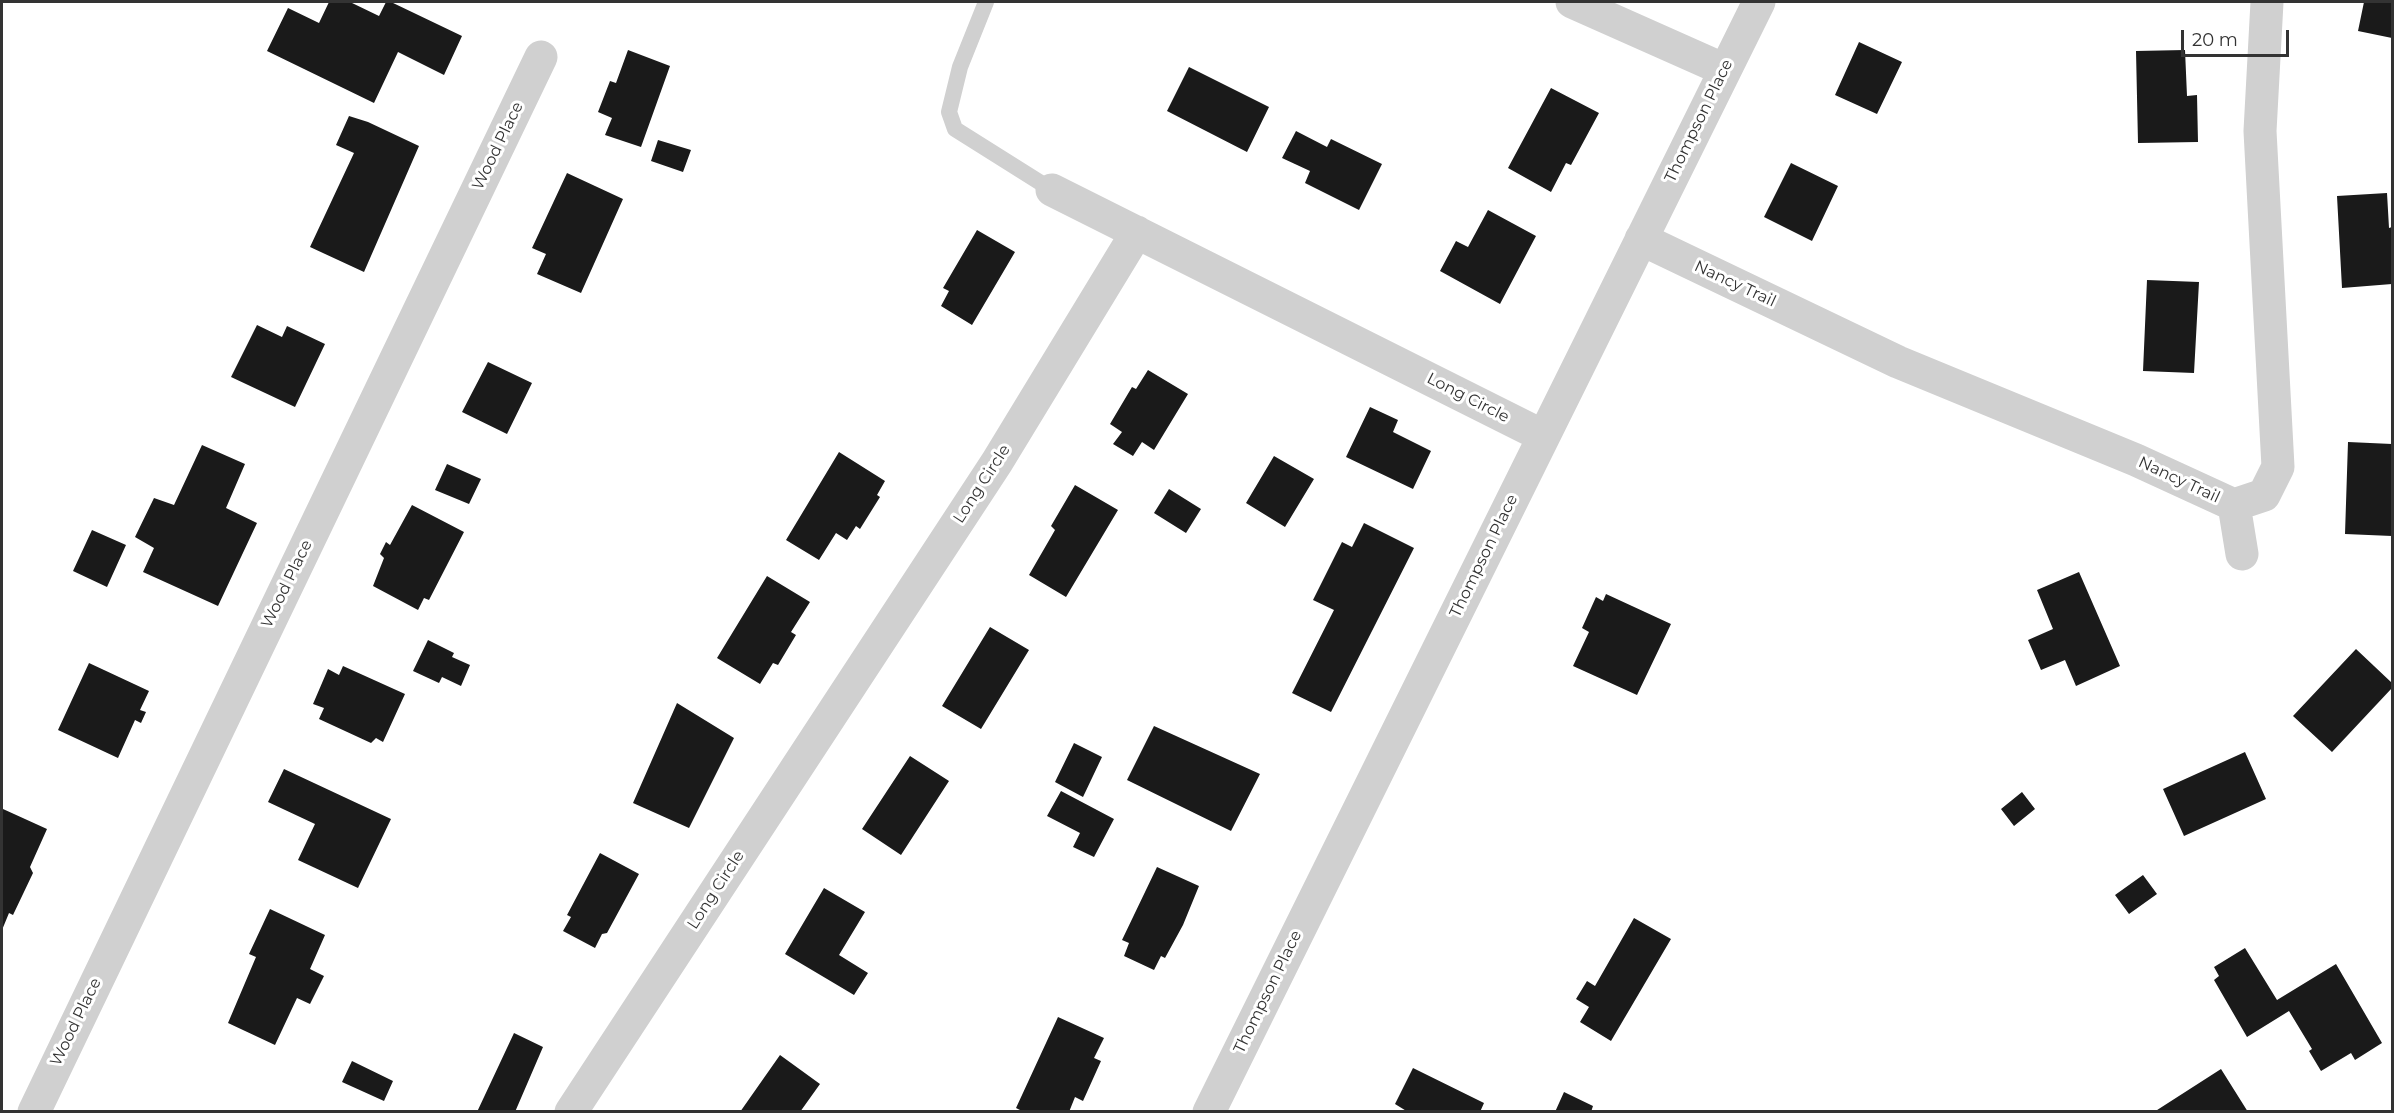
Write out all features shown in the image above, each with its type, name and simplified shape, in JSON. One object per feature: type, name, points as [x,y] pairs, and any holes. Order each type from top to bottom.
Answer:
[{"type":"street","points":[[1572,2],[1725,70]]},
{"type":"street","name":"Thompson Place","points":[[1209,1112],[1759,2]]},
{"type":"street","name":"Nancy Trail","points":[[1641,239],[1898,362],[2136,460],[2234,506],[2264,495],[2278,467],[2260,131],[2267,2]]},
{"type":"street","name":"Wood Place","points":[[34,1112],[541,57]]},
{"type":"street","points":[[1052,190],[1137,232]]},
{"type":"street","name":"Long Circle","points":[[571,1112],[990,472],[1137,232],[1544,436]]},
{"type":"street","points":[[2234,506],[2242,554]]},
{"type":"lane","points":[[986,2],[960,67],[948,112],[955,129],[1052,190]]},
{"type":"building","points":[[329,2],[350,2],[379,16],[386,2],[391,2],[462,36],[444,75],[398,52],[374,103],[267,51],[288,8],[319,23]]},
{"type":"building","points":[[2364,2],[2392,2],[2392,38],[2358,31]]},
{"type":"building","points":[[1859,42],[1902,62],[1877,114],[1835,95]]},
{"type":"building","points":[[628,50],[670,66],[641,147],[605,135],[612,118],[598,112],[610,81],[616,83]]},
{"type":"building","points":[[2185,50],[2187,96],[2197,95],[2198,142],[2138,143],[2136,51]]},
{"type":"building","points":[[1189,67],[1269,107],[1247,152],[1167,111]]},
{"type":"building","points":[[1551,88],[1599,113],[1571,165],[1566,163],[1551,192],[1508,168]]},
{"type":"building","points":[[349,116],[368,122],[419,146],[364,272],[310,247],[354,153],[336,145]]},
{"type":"building","points":[[1296,131],[1327,147],[1331,139],[1382,164],[1359,210],[1305,183],[1310,171],[1282,158]]},
{"type":"building","points":[[658,140],[691,150],[683,172],[651,161]]},
{"type":"building","points":[[1791,163],[1838,186],[1812,241],[1764,217]]},
{"type":"building","points":[[567,173],[623,199],[581,293],[537,274],[546,254],[532,248]]},
{"type":"building","points":[[2387,193],[2389,228],[2392,227],[2392,284],[2342,288],[2337,196]]},
{"type":"building","points":[[1488,210],[1536,236],[1500,304],[1440,271],[1456,241],[1468,247]]},
{"type":"building","points":[[977,230],[1015,252],[972,325],[941,306],[949,291],[943,288]]},
{"type":"building","points":[[2147,280],[2199,282],[2194,373],[2143,371]]},
{"type":"building","points":[[257,325],[282,337],[287,326],[325,344],[295,407],[231,377]]},
{"type":"building","points":[[488,362],[532,383],[507,434],[462,412]]},
{"type":"building","points":[[1148,370],[1188,394],[1154,450],[1142,442],[1133,456],[1113,444],[1122,432],[1110,424],[1132,387],[1136,389]]},
{"type":"building","points":[[1370,407],[1398,420],[1393,432],[1431,451],[1413,489],[1346,457]]},
{"type":"building","points":[[2348,442],[2392,444],[2392,536],[2345,534]]},
{"type":"building","points":[[202,445],[245,464],[226,508],[257,523],[218,606],[143,572],[154,548],[135,537],[154,498],[174,505]]},
{"type":"building","points":[[839,452],[885,481],[877,495],[880,497],[860,529],[856,526],[847,540],[836,533],[819,560],[786,540]]},
{"type":"building","points":[[1274,456],[1314,479],[1285,527],[1246,503]]},
{"type":"building","points":[[447,464],[481,479],[469,504],[435,490]]},
{"type":"building","points":[[1075,485],[1118,510],[1066,597],[1029,575],[1055,530],[1051,526]]},
{"type":"building","points":[[1169,489],[1201,509],[1186,533],[1154,513]]},
{"type":"building","points":[[412,505],[464,532],[429,600],[424,598],[418,610],[373,586],[384,558],[380,554],[386,542],[390,545]]},
{"type":"building","points":[[1364,523],[1414,548],[1331,712],[1292,693],[1334,610],[1313,600],[1342,542],[1352,547]]},
{"type":"building","points":[[92,530],[126,545],[107,587],[73,571]]},
{"type":"building","points":[[2079,572],[2120,666],[2076,686],[2065,660],[2041,670],[2028,640],[2053,629],[2037,590]]},
{"type":"building","points":[[767,576],[810,602],[791,632],[796,635],[778,665],[773,663],[760,684],[717,658]]},
{"type":"building","points":[[1606,594],[1671,624],[1637,695],[1573,666],[1589,632],[1582,628],[1596,597],[1603,601]]},
{"type":"building","points":[[990,627],[1029,650],[981,729],[942,706]]},
{"type":"building","points":[[428,640],[454,653],[452,657],[470,665],[461,686],[442,677],[439,683],[413,671]]},
{"type":"building","points":[[2356,649],[2392,683],[2392,688],[2332,752],[2293,716]]},
{"type":"building","points":[[89,663],[149,691],[140,710],[146,712],[141,723],[135,720],[118,758],[58,730]]},
{"type":"building","points":[[343,666],[405,694],[383,742],[376,738],[371,743],[319,719],[324,708],[313,704],[328,669],[339,675]]},
{"type":"building","points":[[677,703],[734,738],[689,828],[633,803]]},
{"type":"building","points":[[1154,726],[1260,774],[1231,831],[1127,780]]},
{"type":"building","points":[[1074,743],[1102,757],[1083,797],[1055,782]]},
{"type":"building","points":[[2245,752],[2266,799],[2184,836],[2163,789]]},
{"type":"building","points":[[910,756],[949,781],[901,855],[862,829]]},
{"type":"building","points":[[284,769],[391,819],[358,888],[298,860],[315,824],[268,802]]},
{"type":"building","points":[[1061,791],[1114,819],[1094,857],[1073,847],[1080,833],[1047,816]]},
{"type":"building","points":[[2022,792],[2035,809],[2014,826],[2001,809]]},
{"type":"building","points":[[3,809],[47,829],[30,867],[33,873],[13,915],[9,913],[2,930]]},
{"type":"building","points":[[600,853],[639,874],[607,933],[602,934],[595,948],[563,931],[571,917],[567,915]]},
{"type":"building","points":[[1157,867],[1199,886],[1183,925],[1165,958],[1161,956],[1154,970],[1124,956],[1129,943],[1122,940]]},
{"type":"building","points":[[2143,875],[2157,894],[2129,914],[2115,895]]},
{"type":"building","points":[[824,888],[865,912],[839,955],[868,973],[854,995],[785,954]]},
{"type":"building","points":[[270,909],[325,935],[310,969],[324,976],[310,1004],[297,998],[275,1045],[228,1023],[256,957],[249,954]]},
{"type":"building","points":[[1634,918],[1671,939],[1611,1041],[1580,1022],[1589,1007],[1576,999],[1587,981],[1595,986]]},
{"type":"building","points":[[2245,948],[2277,1000],[2336,964],[2382,1043],[2355,1060],[2351,1053],[2321,1071],[2309,1051],[2312,1049],[2289,1011],[2247,1037],[2214,980],[2219,976],[2214,967]]},
{"type":"building","points":[[1058,1017],[1104,1038],[1094,1058],[1101,1061],[1083,1101],[1075,1097],[1069,1112],[1024,1112],[1016,1108]]},
{"type":"building","points":[[514,1033],[543,1047],[515,1112],[477,1112]]},
{"type":"building","points":[[780,1055],[820,1084],[800,1112],[740,1112]]},
{"type":"building","points":[[352,1061],[393,1081],[384,1101],[342,1082]]},
{"type":"building","points":[[1413,1068],[1484,1103],[1480,1112],[1408,1112],[1395,1104]]},
{"type":"building","points":[[2221,1069],[2248,1112],[2154,1112]]},
{"type":"building","points":[[1564,1092],[1593,1106],[1591,1112],[1555,1112]]}]
